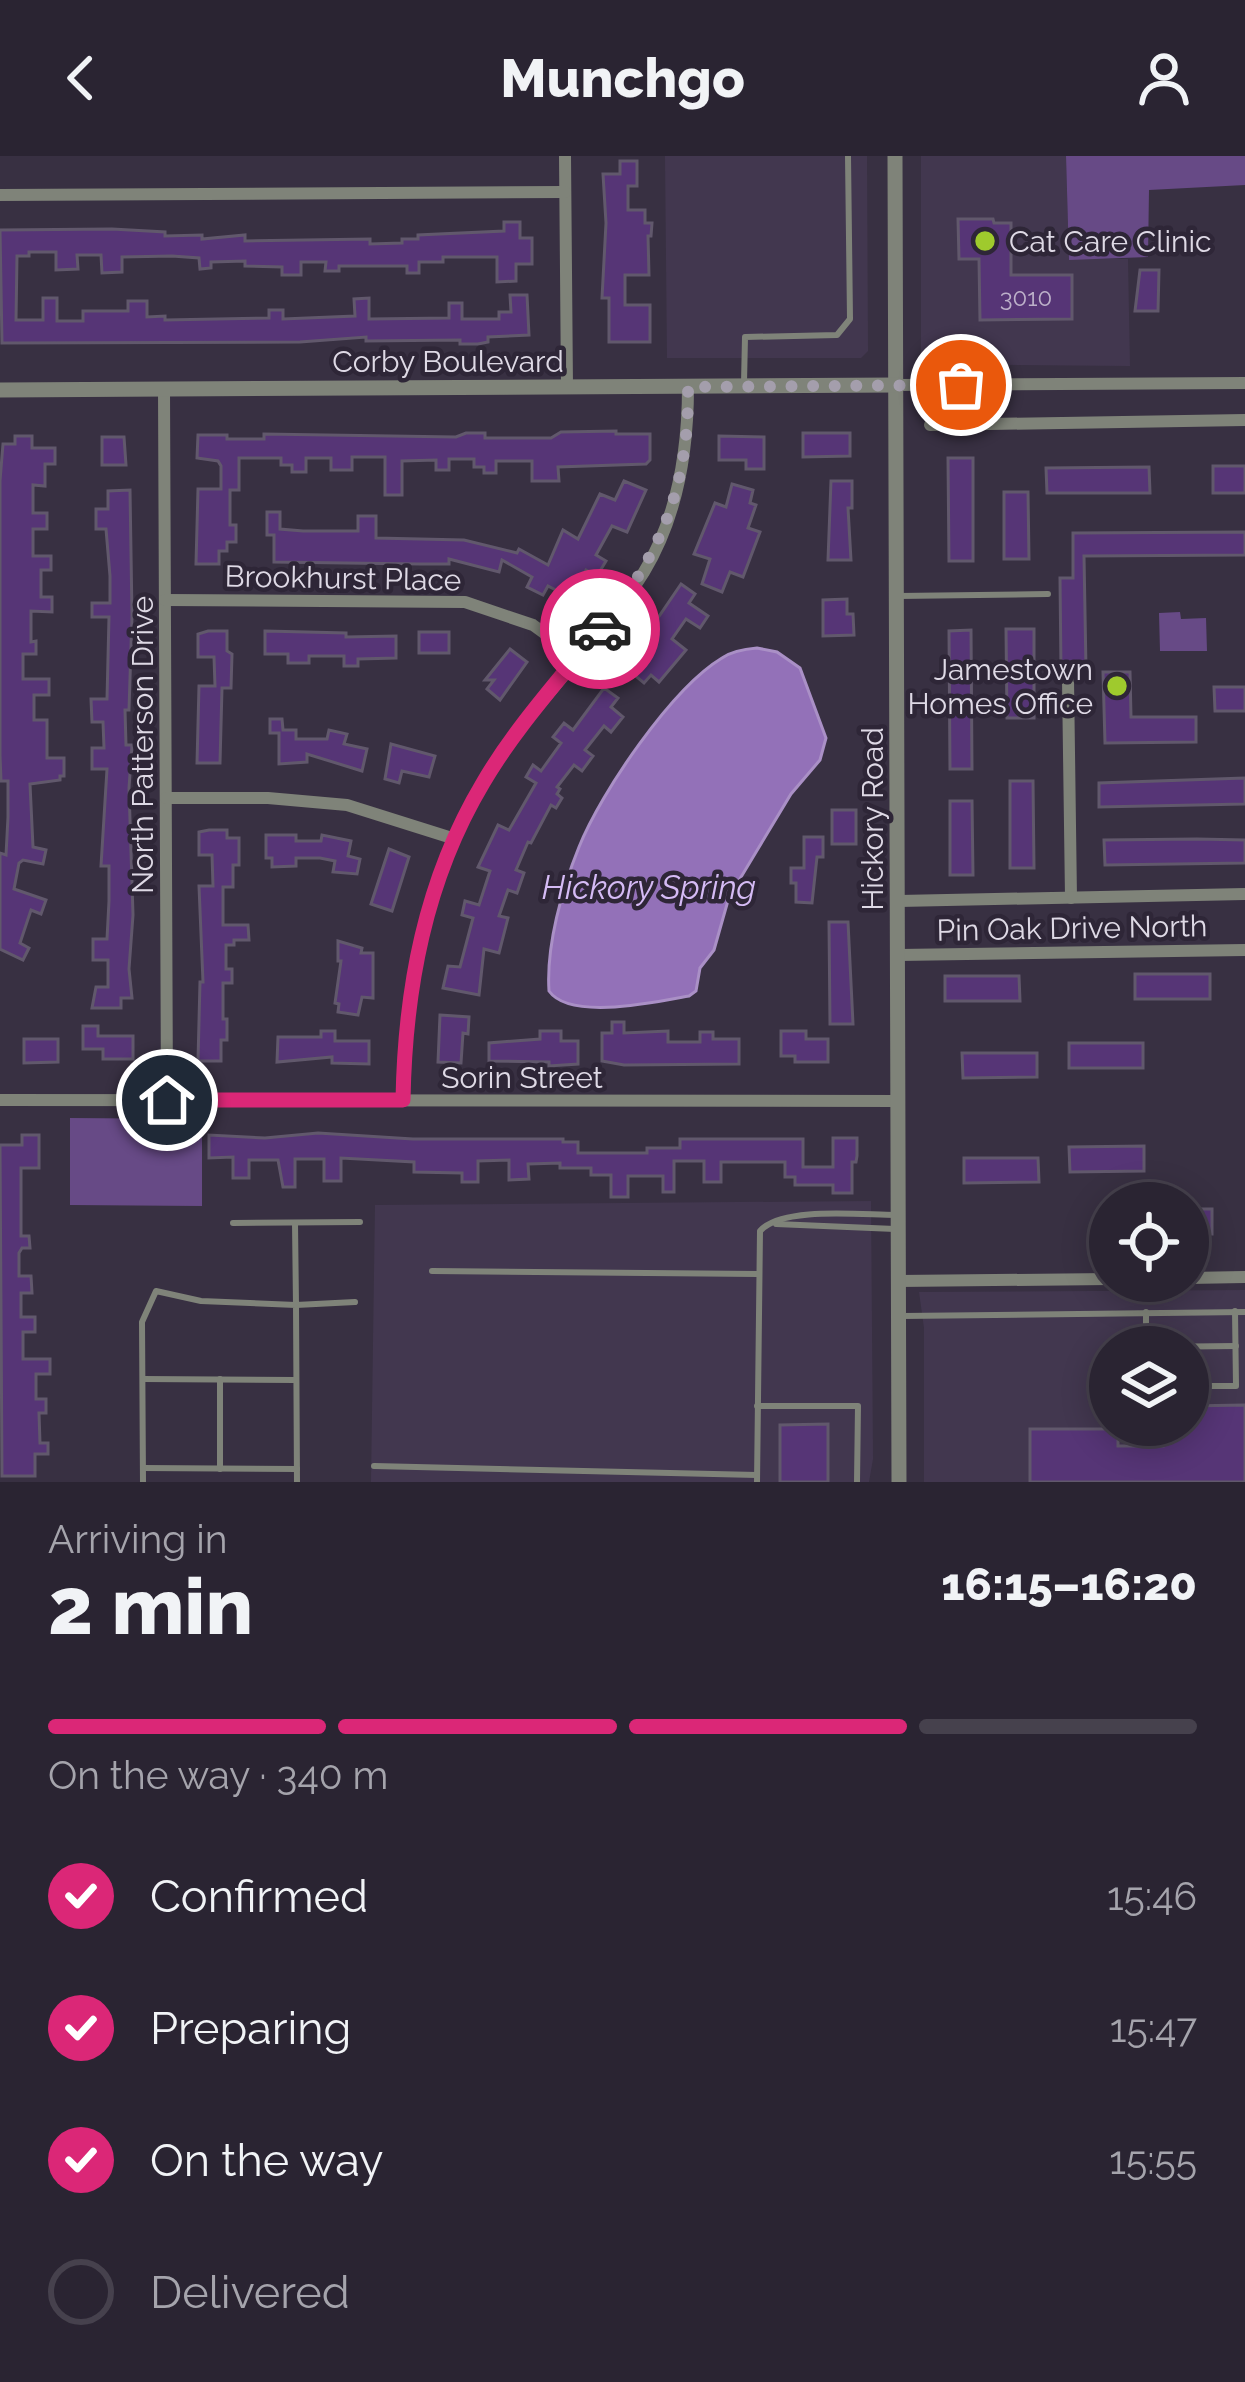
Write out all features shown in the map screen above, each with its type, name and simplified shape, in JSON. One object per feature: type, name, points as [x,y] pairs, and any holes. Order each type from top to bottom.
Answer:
[{"type":"street","points":[[565,156],[567,387]]},
{"type":"street","name":"Hickory Road","points":[[896,156],[899,1482]]},
{"type":"street","points":[[0,195],[565,192]]},
{"type":"street","points":[[897,385],[1245,383]]},
{"type":"street","name":"Corby Boulevard","points":[[0,390],[897,385]]},
{"type":"street","points":[[403,1100],[414,968],[455,839],[484,782],[628,595],[661,537],[682,469],[688,387]]},
{"type":"street","name":"North Patterson Drive","points":[[164,389],[167,1100]]},
{"type":"street","points":[[930,424],[1245,420]]},
{"type":"street","name":"Brookhurst Place","points":[[165,600],[465,602],[532,625],[577,657]]},
{"type":"street","points":[[1068,680],[1071,898]]},
{"type":"street","points":[[166,798],[286,798],[347,805],[455,839]]},
{"type":"street","points":[[899,901],[1245,894]]},
{"type":"street","name":"Pin Oak Drive North","points":[[899,955],[1245,950]]},
{"type":"street","name":"Sorin Street","points":[[0,1100],[899,1101]]},
{"type":"street","points":[[1209,1278],[1245,1277]]},
{"type":"street","points":[[898,1281],[1089,1279]]},
{"type":"lane","points":[[744,386],[745,337],[837,335],[850,319],[848,156]]},
{"type":"lane","points":[[898,596],[1048,594]]},
{"type":"lane","points":[[374,1466],[757,1479],[758,1238],[766,1224],[803,1215],[898,1222]]},
{"type":"lane","points":[[233,1223],[360,1222]]},
{"type":"lane","points":[[766,1224],[898,1222]]},
{"type":"lane","points":[[295,1223],[297,1482]]},
{"type":"lane","points":[[432,1271],[758,1274]]},
{"type":"lane","points":[[143,1482],[142,1322],[156,1292],[200,1301],[355,1302]]},
{"type":"lane","points":[[898,1316],[1240,1311],[1236,1386],[1209,1386]]},
{"type":"lane","points":[[1146,1312],[1146,1326]]},
{"type":"lane","points":[[1209,1346],[1236,1346]]},
{"type":"lane","points":[[142,1379],[297,1380]]},
{"type":"lane","points":[[220,1379],[220,1469]]},
{"type":"lane","points":[[758,1406],[858,1406],[857,1482]]},
{"type":"lane","points":[[143,1468],[297,1469]]},
{"type":"shaded area","points":[[665,156],[867,156],[868,351],[861,358],[667,358]]},
{"type":"shaded area","points":[[921,156],[1066,156],[1069,259],[1128,259],[1130,366],[921,364]]},
{"type":"shaded area","points":[[1066,156],[1245,156],[1245,185],[1149,190],[1148,257],[1069,260]]},
{"type":"shaded area","points":[[1180,612],[1181,619],[1206,618],[1207,651],[1160,651],[1159,613]]},
{"type":"shaded area","points":[[70,1118],[202,1119],[202,1206],[70,1205]]},
{"type":"shaded area","points":[[871,1201],[873,1459],[869,1482],[371,1482],[375,1205]]},
{"type":"shaded area","points":[[1209,1290],[1245,1290],[1245,1482],[924,1482],[924,1328],[919,1292],[1089,1291],[1089,1302],[1209,1302]]},
{"type":"water","name":"Hickory Spring","points":[[757,648],[777,652],[800,668],[826,738],[820,760],[791,794],[729,897],[714,950],[700,968],[696,991],[614,1007],[560,1000],[549,991],[556,918],[589,824],[640,743],[682,692],[726,656]]},
{"type":"building","points":[[620,161],[637,161],[637,186],[628,186],[628,210],[645,210],[645,223],[652,223],[649,275],[625,275],[625,305],[650,305],[650,342],[609,342],[609,298],[602,298],[603,174],[620,174]]},
{"type":"building","points":[[958,219],[1011,223],[1011,275],[1072,275],[1072,319],[980,320],[979,259],[959,259]]},
{"type":"building","points":[[504,222],[520,222],[520,238],[532,238],[532,264],[516,264],[516,281],[497,282],[497,257],[443,257],[443,262],[419,262],[419,273],[407,273],[407,266],[339,266],[339,271],[325,271],[326,262],[301,262],[301,275],[282,275],[282,267],[245,266],[245,261],[211,262],[211,268],[200,269],[199,258],[172,256],[122,257],[122,272],[102,273],[101,255],[77,255],[78,269],[56,270],[56,252],[29,252],[29,256],[17,256],[16,320],[43,320],[43,298],[57,298],[57,321],[83,321],[83,311],[128,311],[128,301],[147,301],[147,317],[165,316],[165,320],[269,318],[269,310],[283,310],[283,319],[355,316],[354,299],[369,298],[369,319],[449,318],[449,303],[462,303],[462,319],[499,319],[499,312],[511,312],[510,295],[527,295],[529,335],[488,337],[488,342],[478,344],[366,341],[366,337],[300,342],[2,343],[0,230],[112,229],[202,235],[202,239],[245,235],[245,241],[370,239],[370,244],[402,243],[418,235],[504,231]]},
{"type":"building","points":[[1140,270],[1159,270],[1158,311],[1135,311]]},
{"type":"building","points":[[561,432],[650,434],[650,460],[646,464],[558,467],[559,481],[532,481],[532,461],[496,461],[496,473],[484,473],[484,467],[474,467],[474,459],[449,459],[449,470],[436,470],[436,460],[402,461],[402,495],[385,495],[385,457],[352,457],[352,470],[331,470],[331,458],[306,458],[306,472],[292,472],[292,465],[281,465],[281,458],[239,458],[239,490],[230,490],[230,525],[236,525],[236,542],[227,542],[227,551],[219,551],[219,564],[196,564],[198,489],[221,489],[218,461],[197,458],[198,435],[264,439],[264,434],[456,437],[485,433],[485,438],[551,438]]},
{"type":"building","points":[[803,433],[850,433],[850,456],[803,457]]},
{"type":"building","points":[[15,436],[32,436],[32,448],[55,448],[55,464],[45,464],[45,486],[33,485],[33,513],[47,513],[47,529],[33,529],[33,556],[51,556],[51,570],[41,570],[41,597],[52,597],[52,612],[31,611],[36,654],[23,654],[23,679],[49,679],[49,695],[34,695],[34,720],[47,720],[47,758],[64,758],[60,780],[30,784],[33,847],[46,850],[43,864],[19,863],[14,889],[46,900],[41,914],[31,910],[20,943],[29,948],[23,960],[0,949],[0,853],[6,855],[8,781],[1,781],[0,755],[0,481],[3,444],[15,444]]},
{"type":"building","points":[[719,436],[764,437],[764,469],[746,469],[746,460],[719,460]]},
{"type":"building","points":[[102,437],[124,437],[126,465],[102,465]]},
{"type":"building","points":[[948,458],[973,458],[973,561],[949,561]]},
{"type":"building","points":[[1213,466],[1245,466],[1245,493],[1213,493]]},
{"type":"building","points":[[1149,467],[1150,493],[1047,493],[1046,468]]},
{"type":"building","points":[[624,481],[646,490],[627,532],[612,526],[596,555],[606,561],[597,576],[586,570],[571,598],[548,586],[543,595],[527,587],[532,577],[502,560],[499,572],[449,559],[449,564],[274,562],[274,535],[267,535],[267,512],[280,512],[280,529],[303,531],[358,531],[358,516],[376,516],[376,538],[464,540],[517,553],[519,549],[548,565],[563,530],[578,539],[600,494],[615,500]]},
{"type":"building","points":[[831,481],[852,481],[852,508],[848,508],[851,560],[828,560]]},
{"type":"building","points":[[732,484],[753,490],[750,503],[756,505],[748,528],[760,532],[743,577],[730,572],[722,592],[702,584],[710,559],[694,554],[715,503],[726,507]]},
{"type":"building","points":[[130,490],[132,616],[129,710],[125,710],[126,745],[132,745],[132,998],[121,998],[121,1008],[92,1008],[96,987],[108,987],[108,960],[93,960],[93,939],[107,939],[109,901],[109,866],[101,866],[107,769],[92,769],[92,748],[104,748],[103,722],[92,722],[91,699],[107,699],[109,617],[92,617],[92,603],[110,603],[106,529],[96,529],[96,509],[108,509],[108,491]]},
{"type":"building","points":[[1004,492],[1028,492],[1029,559],[1004,559]]},
{"type":"building","points":[[1245,532],[1245,555],[1084,556],[1086,669],[1061,669],[1060,578],[1073,578],[1073,533]]},
{"type":"building","points":[[681,584],[695,594],[689,603],[708,616],[700,628],[686,619],[672,639],[686,650],[659,682],[651,675],[644,683],[627,669],[642,648],[633,641],[644,627],[649,631]]},
{"type":"building","points":[[847,599],[854,635],[823,636],[823,600]]},
{"type":"building","points":[[1006,629],[1034,629],[1034,718],[1007,718]]},
{"type":"building","points":[[971,630],[972,769],[950,769],[949,631]]},
{"type":"building","points":[[227,631],[227,651],[232,654],[231,688],[222,688],[220,763],[197,763],[199,686],[215,686],[214,657],[198,657],[198,634]]},
{"type":"building","points":[[265,631],[396,636],[396,658],[358,659],[358,666],[344,666],[344,656],[309,656],[309,663],[288,663],[288,654],[265,654]]},
{"type":"building","points":[[419,632],[449,632],[449,653],[419,653]]},
{"type":"building","points":[[510,649],[527,662],[500,700],[487,689],[494,680],[485,680]]},
{"type":"building","points":[[1103,672],[1130,672],[1131,717],[1196,717],[1196,742],[1105,743]]},
{"type":"building","points":[[1214,687],[1245,687],[1245,711],[1215,711]]},
{"type":"building","points":[[604,688],[618,698],[611,707],[623,717],[611,732],[604,726],[585,750],[593,756],[582,771],[574,765],[557,787],[562,798],[556,808],[551,805],[528,842],[516,870],[524,873],[517,893],[508,890],[499,916],[508,918],[499,953],[484,949],[479,995],[443,988],[448,966],[460,967],[473,918],[462,915],[465,901],[479,905],[490,871],[478,867],[498,825],[509,830],[536,783],[526,777],[533,765],[541,771],[561,743],[553,737],[564,723],[573,730]]},
{"type":"building","points":[[270,719],[282,719],[283,730],[296,730],[296,739],[327,739],[329,730],[347,734],[344,744],[367,749],[362,771],[307,754],[307,762],[279,764],[279,733],[270,733]]},
{"type":"building","points":[[391,744],[435,756],[429,777],[402,771],[399,783],[385,779]]},
{"type":"building","points":[[1245,778],[1245,804],[1099,807],[1099,783]]},
{"type":"building","points":[[1010,781],[1033,781],[1034,868],[1010,868]]},
{"type":"building","points":[[950,801],[972,801],[973,875],[950,875]]},
{"type":"building","points":[[832,810],[856,810],[856,844],[832,844]]},
{"type":"building","points":[[227,830],[227,838],[239,838],[233,887],[223,887],[223,925],[248,925],[249,940],[226,945],[226,969],[232,969],[232,983],[223,983],[227,1040],[221,1040],[221,1061],[198,1061],[203,982],[199,886],[213,886],[212,855],[199,855],[199,832]]},
{"type":"building","points":[[266,835],[321,841],[322,835],[351,841],[348,856],[360,859],[357,874],[333,872],[335,861],[320,858],[296,858],[296,866],[272,867],[272,858],[266,858]]},
{"type":"building","points":[[804,837],[823,837],[812,903],[796,902],[796,883],[791,883],[791,868],[804,868]]},
{"type":"building","points":[[1104,840],[1245,840],[1245,863],[1105,865]]},
{"type":"building","points":[[389,849],[409,857],[392,911],[371,904]]},
{"type":"building","points":[[829,922],[848,922],[853,1024],[830,1024]]},
{"type":"building","points":[[338,941],[362,948],[361,953],[373,953],[373,998],[362,997],[358,1015],[338,1012],[335,1003],[341,961]]},
{"type":"building","points":[[1135,974],[1210,974],[1210,999],[1135,999]]},
{"type":"building","points":[[945,976],[1019,976],[1020,1001],[945,1001]]},
{"type":"building","points":[[440,1015],[469,1017],[461,1063],[438,1062]]},
{"type":"building","points":[[612,1022],[624,1022],[624,1033],[668,1031],[668,1042],[700,1042],[700,1032],[713,1032],[713,1039],[739,1039],[739,1064],[602,1061],[602,1033],[612,1033]]},
{"type":"building","points":[[83,1026],[98,1026],[98,1036],[133,1036],[133,1059],[103,1059],[103,1049],[83,1049]]},
{"type":"building","points":[[321,1031],[335,1031],[335,1041],[369,1041],[369,1064],[332,1063],[332,1057],[277,1062],[278,1037],[321,1037]]},
{"type":"building","points":[[540,1031],[561,1031],[561,1041],[578,1041],[578,1064],[489,1061],[489,1043],[540,1039]]},
{"type":"building","points":[[781,1031],[806,1031],[806,1039],[828,1039],[828,1062],[795,1062],[795,1056],[781,1056]]},
{"type":"building","points":[[24,1039],[58,1039],[58,1062],[24,1063]]},
{"type":"building","points":[[1069,1043],[1143,1043],[1143,1068],[1069,1068]]},
{"type":"building","points":[[962,1053],[1037,1053],[1037,1077],[963,1078]]},
{"type":"building","points":[[318,1133],[413,1139],[563,1139],[578,1142],[578,1153],[647,1153],[647,1148],[680,1148],[680,1139],[803,1139],[803,1167],[833,1167],[833,1138],[857,1138],[857,1156],[852,1162],[852,1193],[833,1193],[833,1185],[795,1185],[795,1177],[785,1177],[785,1162],[721,1162],[721,1182],[704,1182],[704,1161],[674,1161],[674,1192],[663,1192],[663,1176],[628,1176],[628,1197],[611,1197],[611,1175],[591,1175],[591,1168],[560,1168],[560,1163],[528,1164],[529,1179],[509,1180],[509,1160],[478,1161],[478,1182],[462,1182],[462,1173],[414,1172],[414,1162],[341,1158],[341,1181],[324,1181],[324,1159],[295,1159],[295,1187],[283,1187],[278,1160],[249,1160],[249,1178],[233,1178],[233,1157],[209,1158],[209,1135],[265,1138]]},
{"type":"building","points":[[22,1135],[39,1135],[39,1168],[21,1168],[21,1236],[29,1236],[30,1248],[19,1253],[19,1276],[31,1276],[32,1293],[21,1293],[21,1317],[35,1317],[35,1332],[23,1332],[23,1359],[50,1359],[50,1374],[36,1374],[36,1399],[46,1399],[46,1413],[39,1413],[40,1443],[48,1443],[48,1454],[35,1454],[35,1476],[2,1476],[0,1145],[22,1145]]},
{"type":"building","points":[[1144,1146],[1144,1171],[1070,1172],[1069,1147]]},
{"type":"building","points":[[964,1158],[1038,1158],[1039,1182],[964,1183]]},
{"type":"building","points":[[1245,1405],[1245,1482],[1030,1482],[1030,1429],[1089,1429],[1089,1446],[1209,1446],[1209,1406]]},
{"type":"building","points":[[828,1424],[828,1482],[780,1482],[780,1425]]},
{"type":"way so far","points":[[600,629],[645,570],[674,504],[686,443],[688,387],[961,385]]},
{"type":"place","name":"Cat Care Clinic","points":[[985,241]]},
{"type":"place","name":"Jamestown Homes Office","points":[[1117,686]]},
{"type":"route","points":[[167,1100],[403,1100],[414,968],[449,851],[484,782],[521,727],[600,629]]}]
